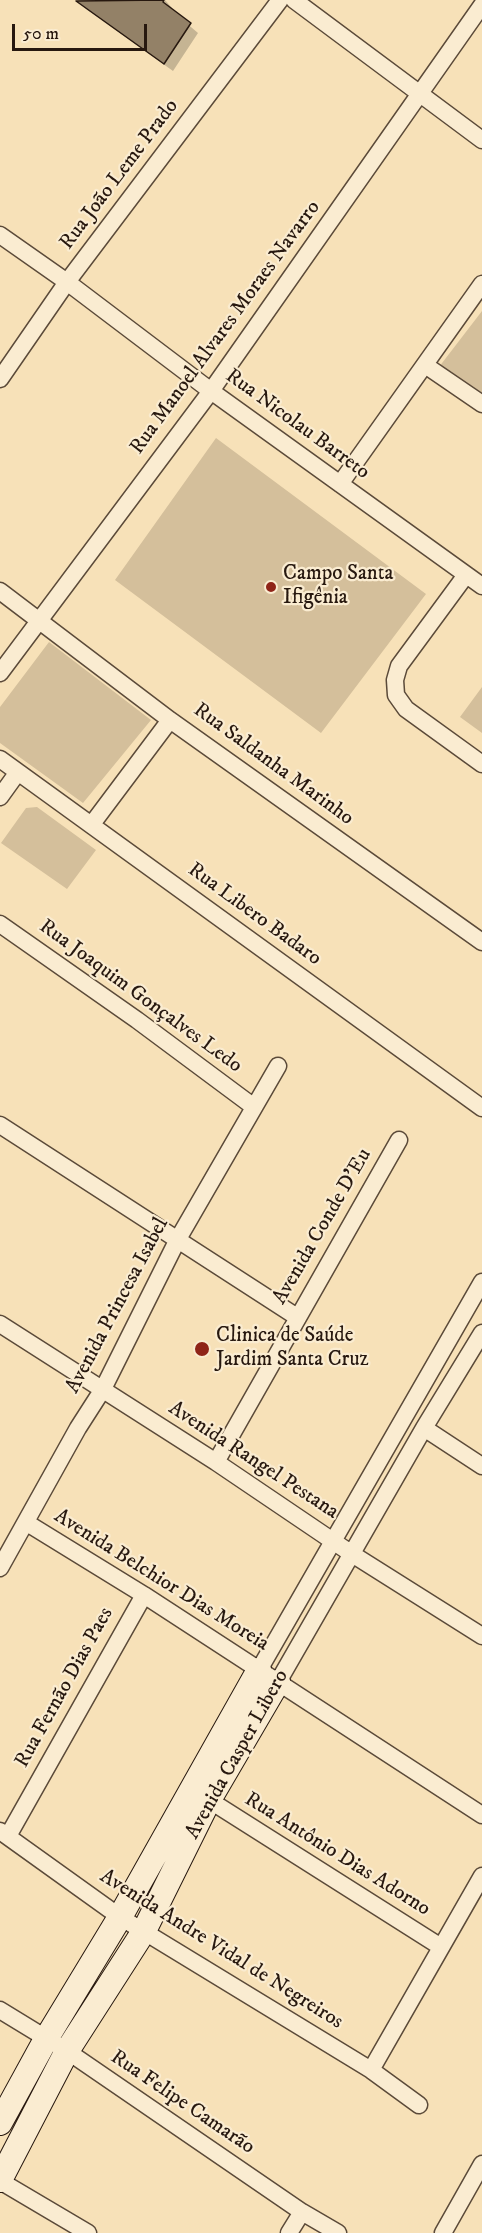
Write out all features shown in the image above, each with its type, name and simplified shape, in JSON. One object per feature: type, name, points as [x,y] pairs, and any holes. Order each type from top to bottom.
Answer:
[{"type":"street","name":"Rua João Leme Prado","points":[[0,379],[67,282],[280,0]]},
{"type":"street","points":[[294,0],[482,140]]},
{"type":"street","name":"Rua Manoel Alvares Moraes Navarro","points":[[0,673],[211,391],[482,5]]},
{"type":"street","name":"Rua Nicolau Barreto","points":[[0,235],[67,282],[211,391],[482,586]]},
{"type":"street","points":[[340,484],[482,284]]},
{"type":"street","points":[[425,365],[482,404]]},
{"type":"street","points":[[466,575],[399,666],[395,680],[396,695],[406,709],[482,764]]},
{"type":"street","name":"Rua Saldanha Marinho","points":[[0,591],[170,720],[482,942]]},
{"type":"street","points":[[92,824],[170,720]]},
{"type":"street","name":"Rua Libero Badaro","points":[[0,759],[482,1108]]},
{"type":"street","points":[[0,797],[18,772]]},
{"type":"street","name":"Rua Joaquim Gonçalves Ledo","points":[[0,924],[137,1020],[254,1107]]},
{"type":"street","name":"Avenida Princesa Isabel","points":[[0,1568],[78,1428],[103,1389],[178,1239],[278,1066]]},
{"type":"street","points":[[0,1125],[297,1317]]},
{"type":"street","name":"Avenida Conde D'Eu","points":[[216,1462],[399,1140]]},
{"type":"street","name":"Avenida Casper Libero","points":[[0,2180],[67,2051],[144,1931],[334,1542],[476,1304],[482,1282]]},
{"type":"street","name":"Avenida Rangel Pestana","points":[[0,1324],[216,1462],[352,1554],[482,1636]]},
{"type":"street","name":"Avenida Casper Libero","points":[[0,2123],[46,2039],[120,1917],[269,1676],[352,1554],[424,1428],[482,1333]]},
{"type":"street","points":[[424,1428],[482,1466]]},
{"type":"street","name":"Avenida Belchior Dias Moreia","points":[[27,1523],[144,1594],[482,1815]]},
{"type":"street","name":"Rua Fernão Dias Paes","points":[[4,1833],[144,1594]]},
{"type":"street","name":"Rua Antônio Dias Adorno","points":[[209,1800],[441,1947]]},
{"type":"street","name":"Avenida Andre Vidal de Negreiros","points":[[4,1833],[120,1917],[371,2070],[419,2105]]},
{"type":"street","points":[[371,2070],[482,1876]]},
{"type":"street","name":"Rua Felipe Camarão","points":[[0,2010],[67,2051],[302,2212],[338,2233]]},
{"type":"street","points":[[443,2233],[482,2164]]},
{"type":"street","points":[[0,2180],[88,2233]]},
{"type":"street","points":[[289,2233],[302,2212]]},
{"type":"shaded area","points":[[482,311],[482,394],[439,367]]},
{"type":"shaded area","name":"Campo Santa Ifigênia","points":[[216,438],[426,594],[321,733],[115,580]]},
{"type":"shaded area","points":[[49,642],[151,720],[83,803],[0,743],[0,707]]},
{"type":"shaded area","points":[[482,687],[482,733],[460,717]]},
{"type":"shaded area","points":[[37,807],[96,850],[67,889],[1,843],[26,808]]},
{"type":"building","points":[[164,0],[163,2],[191,23],[164,64],[76,1]]},
{"type":"place","name":"Campo Santa Ifigênia","points":[[271,587]]},
{"type":"place","name":"Clinica de Saúde Jardim Santa Cruz","points":[[202,1349]]}]
